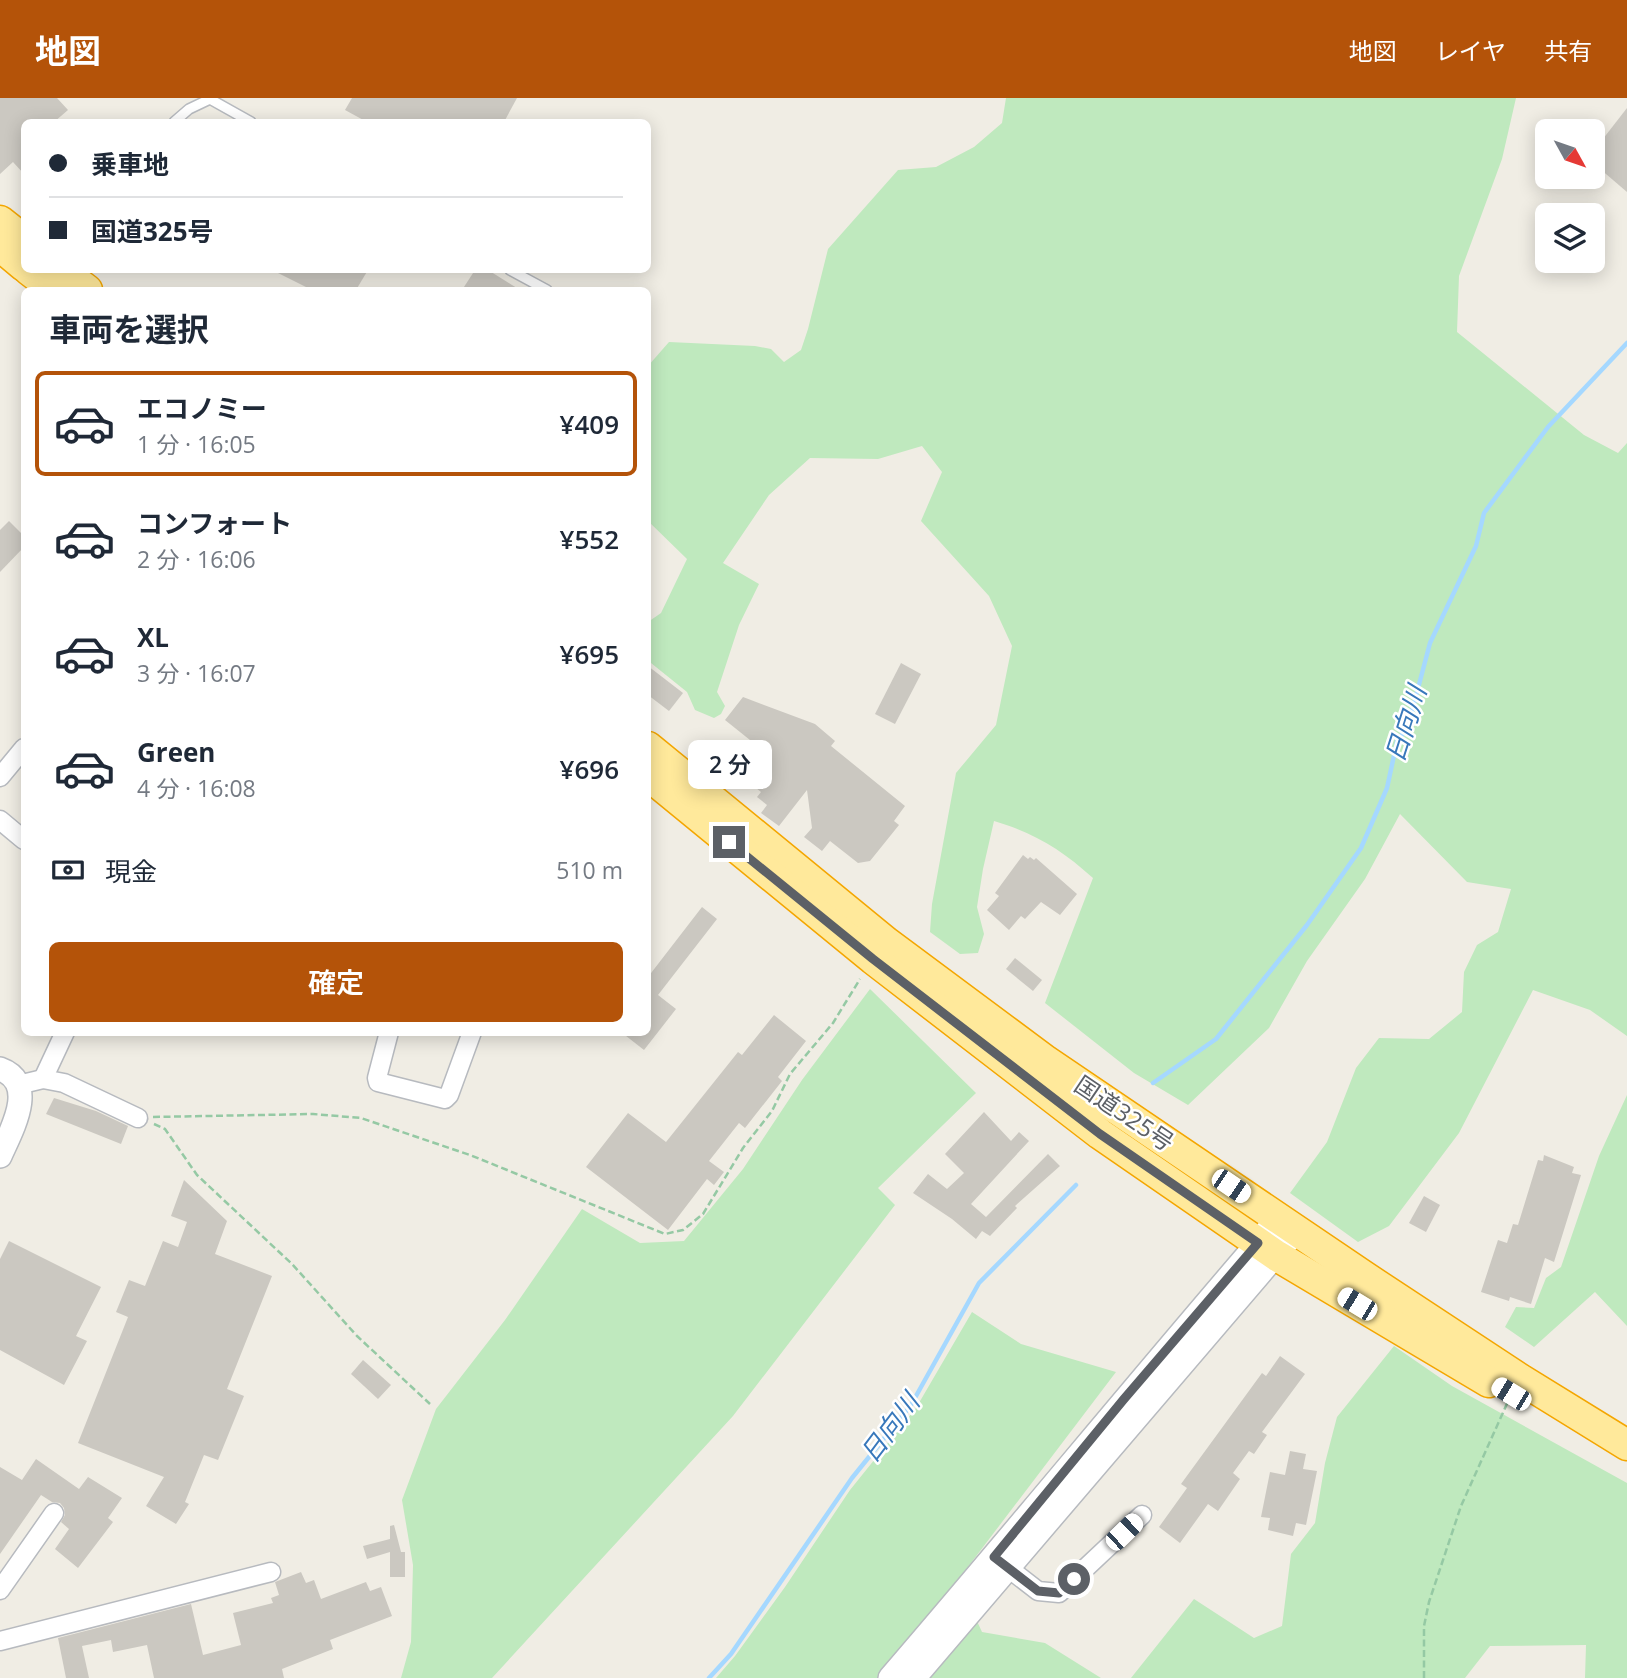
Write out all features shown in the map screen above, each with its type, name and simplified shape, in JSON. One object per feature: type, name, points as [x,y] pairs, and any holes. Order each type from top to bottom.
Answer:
[{"type":"highway","points":[[0,221],[21,238]]},
{"type":"highway","points":[[0,246],[21,264]]},
{"type":"highway","points":[[33,273],[51,287]]},
{"type":"highway","points":[[65,273],[83,287]]},
{"type":"highway","name":"国道325号","points":[[651,749],[912,962],[1046,1061],[1520,1379],[1627,1445]]},
{"type":"highway","name":"国道325号","points":[[651,777],[873,959],[1100,1134],[1268,1249],[1627,1465]]},
{"type":"street","points":[[0,777],[21,752]]},
{"type":"street","points":[[0,820],[21,838]]},
{"type":"street","points":[[43,1079],[63,1036]]},
{"type":"street","points":[[387,1036],[378,1082],[445,1099],[449,1096],[471,1036]]},
{"type":"street","points":[[0,1069],[8,1072],[18,1085],[21,1096],[18,1116],[0,1156]]},
{"type":"street","points":[[18,1085],[43,1079],[64,1083],[138,1118]]},
{"type":"street","points":[[891,1678],[1001,1562],[1287,1224]]},
{"type":"street","points":[[0,1590],[54,1513]]},
{"type":"street","points":[[1001,1562],[1038,1591],[1059,1593],[1142,1515]]},
{"type":"street","points":[[914,1678],[1001,1562]]},
{"type":"street","points":[[0,1641],[271,1572]]},
{"type":"lane","points":[[177,119],[189,109],[210,99],[246,119]]},
{"type":"lane","points":[[516,273],[541,287]]},
{"type":"path","points":[[138,1118],[313,1114],[361,1118],[470,1155],[665,1234],[683,1230],[703,1214],[743,1148],[772,1111],[790,1074],[833,1023],[873,959]]},
{"type":"path","points":[[138,1118],[165,1129],[197,1175],[292,1264],[358,1336],[430,1405]]},
{"type":"path","points":[[1424,1678],[1424,1626],[1429,1602],[1461,1506],[1511,1394]]},
{"type":"green space","points":[[1006,98],[1516,98],[1502,159],[1459,276],[1457,332],[1584,435],[1618,453],[1627,443],[1627,1036],[1590,1010],[1533,990],[1459,1133],[1389,1226],[1358,1242],[1290,1193],[1327,1142],[1356,1068],[1379,1038],[1429,1039],[1462,1012],[1464,972],[1477,945],[1498,932],[1511,889],[1467,882],[1400,814],[1365,879],[1307,961],[1269,1028],[1188,1105],[1134,1073],[1045,1003],[1093,878],[1059,851],[1022,831],[994,821],[977,907],[984,934],[978,953],[960,954],[930,932],[932,904],[956,773],[996,725],[1012,646],[989,596],[921,521],[942,472],[922,446],[878,459],[810,458],[769,495],[723,563],[759,584],[739,625],[717,692],[725,706],[721,714],[714,718],[695,710],[687,692],[651,663],[651,620],[661,613],[687,559],[651,524],[651,363],[669,342],[755,346],[771,349],[784,362],[801,350],[828,249],[898,170],[936,167],[974,147],[1002,123]]},
{"type":"green space","points":[[870,989],[976,1093],[878,1188],[895,1205],[733,1416],[492,1678],[401,1678],[411,1642],[413,1565],[402,1500],[436,1409],[505,1320],[582,1209],[640,1243],[684,1241],[743,1169],[802,1080]]},
{"type":"green space","points":[[1627,1095],[1627,1326],[1595,1292],[1534,1347],[1505,1327],[1516,1307],[1534,1308],[1546,1278],[1561,1267],[1599,1156]]},
{"type":"green space","points":[[972,1312],[1021,1344],[1116,1372],[958,1580],[982,1632],[1045,1643],[1101,1678],[716,1678],[785,1587],[850,1490],[916,1408]]},
{"type":"green space","points":[[1394,1346],[1452,1386],[1627,1483],[1627,1678],[1585,1678],[1586,1645],[1490,1646],[1465,1678],[1131,1678],[1194,1599],[1254,1638],[1282,1626],[1291,1554],[1315,1523],[1325,1463],[1337,1417]]},
{"type":"building","points":[[0,98],[57,98],[68,110],[58,119],[21,119],[21,171],[13,162],[0,174]]},
{"type":"building","points":[[352,98],[517,98],[506,119],[362,119],[345,110]]},
{"type":"building","points":[[1627,108],[1627,192],[1605,173],[1605,136]]},
{"type":"building","points":[[278,273],[366,273],[358,287],[306,287]]},
{"type":"building","points":[[473,273],[493,273],[515,287],[464,287]]},
{"type":"building","points":[[9,521],[21,533],[21,550],[0,572],[0,530]]},
{"type":"building","points":[[901,663],[921,674],[895,724],[875,714]]},
{"type":"building","points":[[651,668],[683,693],[669,711],[651,697]]},
{"type":"building","points":[[743,697],[815,724],[835,741],[831,746],[905,806],[894,821],[899,825],[870,861],[858,863],[830,841],[822,851],[804,837],[812,828],[807,790],[779,826],[761,813],[767,805],[757,797],[761,792],[751,784],[771,757],[725,720]]},
{"type":"building","points":[[1023,855],[1028,859],[1036,858],[1077,894],[1060,915],[1041,902],[1025,919],[1021,916],[1009,930],[987,910],[999,896],[995,893]]},
{"type":"building","points":[[702,907],[717,919],[658,995],[676,1009],[644,1050],[626,1036],[651,1036],[651,973]]},
{"type":"building","points":[[1015,958],[1042,980],[1033,991],[1006,969]]},
{"type":"building","points":[[774,1015],[806,1041],[778,1077],[782,1081],[745,1128],[739,1123],[709,1161],[724,1172],[714,1185],[707,1179],[668,1230],[586,1167],[628,1113],[666,1142],[738,1052],[742,1055]]},
{"type":"building","points":[[54,1098],[96,1111],[128,1126],[121,1144],[46,1114]]},
{"type":"building","points":[[984,1112],[1011,1141],[1019,1132],[1029,1141],[971,1204],[986,1217],[1048,1154],[1060,1166],[1015,1206],[1017,1208],[990,1236],[982,1231],[976,1239],[913,1193],[928,1174],[947,1189],[964,1173],[945,1154]]},
{"type":"building","points":[[1544,1155],[1574,1167],[1572,1173],[1581,1175],[1554,1262],[1545,1258],[1531,1304],[1510,1297],[1509,1301],[1481,1292],[1498,1240],[1507,1243],[1513,1224],[1518,1225],[1538,1160],[1543,1161]]},
{"type":"building","points":[[184,1180],[227,1221],[215,1254],[272,1276],[227,1389],[244,1396],[218,1460],[204,1455],[185,1502],[189,1504],[176,1524],[146,1506],[164,1477],[78,1443],[128,1317],[116,1312],[129,1280],[145,1286],[163,1241],[178,1247],[187,1222],[171,1216]]},
{"type":"building","points":[[1424,1196],[1440,1205],[1426,1232],[1409,1223]]},
{"type":"building","points":[[9,1241],[101,1287],[76,1336],[87,1341],[64,1385],[0,1350],[0,1259]]},
{"type":"building","points":[[1280,1356],[1305,1374],[1262,1432],[1267,1435],[1254,1454],[1249,1451],[1233,1473],[1240,1479],[1218,1511],[1208,1504],[1180,1543],[1159,1527],[1187,1488],[1181,1484],[1262,1373],[1266,1376]]},
{"type":"building","points":[[363,1360],[391,1385],[378,1399],[351,1374]]},
{"type":"building","points":[[1290,1451],[1306,1454],[1303,1469],[1317,1471],[1306,1525],[1296,1523],[1293,1536],[1268,1530],[1270,1518],[1261,1517],[1270,1472],[1285,1475]]},
{"type":"building","points":[[36,1459],[79,1489],[88,1477],[122,1498],[108,1518],[113,1522],[78,1568],[55,1549],[69,1529],[61,1522],[65,1515],[64,1508],[60,1503],[52,1502],[41,1495],[0,1554],[0,1467],[22,1480]]},
{"type":"building","points":[[394,1525],[401,1552],[405,1552],[405,1577],[390,1577],[390,1552],[367,1559],[363,1546],[390,1539],[390,1526]]},
{"type":"building","points":[[301,1572],[306,1583],[314,1580],[321,1599],[366,1582],[370,1591],[381,1587],[392,1616],[330,1640],[333,1649],[282,1669],[284,1678],[154,1678],[147,1645],[113,1652],[111,1640],[82,1646],[89,1678],[66,1678],[58,1638],[191,1604],[203,1655],[241,1645],[233,1613],[273,1603],[271,1598],[279,1595],[275,1582]]},
{"type":"waterway","name":"日向川","points":[[1153,1083],[1216,1039],[1307,925],[1361,848],[1387,788],[1398,737],[1401,737],[1412,711],[1430,643],[1476,546],[1484,513],[1548,427],[1627,343]]},
{"type":"waterway","name":"日向川","points":[[709,1678],[731,1654],[852,1478],[911,1405],[979,1283],[1076,1185]]},
{"type":"route","points":[[729,842],[873,959],[1100,1134],[1258,1243],[1124,1399],[994,1557],[1038,1591],[1059,1593],[1074,1579]]}]
